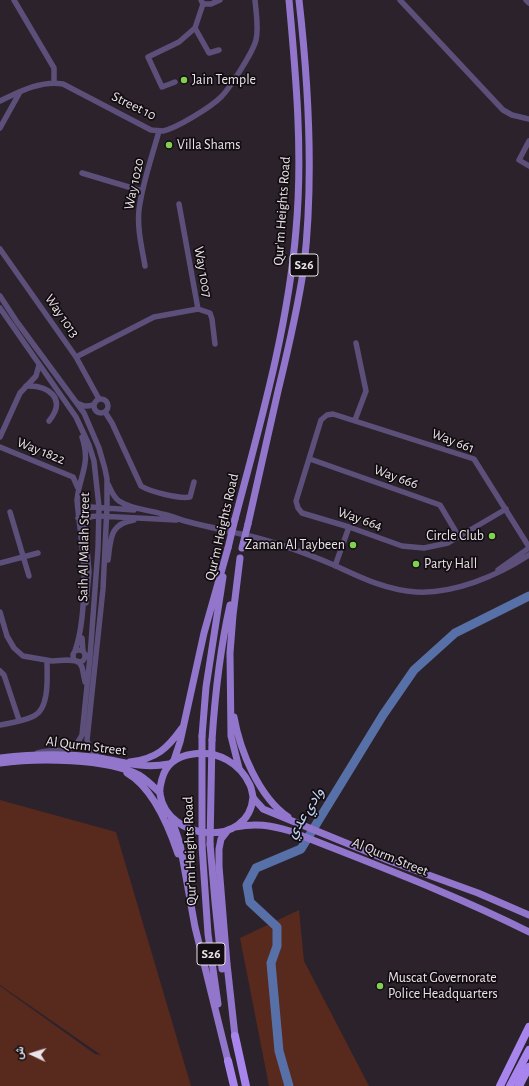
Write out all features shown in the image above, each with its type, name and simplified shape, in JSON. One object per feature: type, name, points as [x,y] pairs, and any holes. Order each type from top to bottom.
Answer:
[{"type":"highway","points":[[500,1086],[529,1027]]},
{"type":"highway","name":"S26","points":[[235,1036],[246,1086]]},
{"type":"highway","points":[[510,1086],[529,1050]]},
{"type":"highway","name":"S26","points":[[228,1061],[234,1086]]},
{"type":"highway","points":[[519,1086],[529,1067]]},
{"type":"main road","name":"Qur'm Heights Road","points":[[228,1061],[208,934],[202,846],[202,736],[206,687],[228,548],[278,346],[288,291],[296,229],[299,172],[299,132],[289,0]]},
{"type":"main road","name":"Qur'm Heights Road","points":[[235,1036],[224,979],[210,844],[212,740],[215,698],[225,627],[290,341],[304,266],[309,187],[309,141],[307,94],[299,0]]},
{"type":"main road","points":[[228,548],[204,633],[179,749],[163,775],[160,793],[164,806],[170,815],[180,844],[185,877],[197,934],[228,1061]]},
{"type":"main road","points":[[239,768],[231,736],[230,653],[240,558]]},
{"type":"main road","points":[[230,692],[235,725],[244,755],[266,796],[294,822]]},
{"type":"main road","points":[[121,765],[144,760],[161,752],[172,742],[184,726]]},
{"type":"main road","points":[[170,815],[183,825],[199,832],[215,833],[235,827],[251,808],[253,797],[250,784],[239,768],[221,757],[207,753],[200,753],[187,755],[172,762]]},
{"type":"main road","name":"Al Qurm Street","points":[[0,758],[35,754],[61,754],[99,758],[121,765],[139,775],[150,782],[160,793]]},
{"type":"main road","name":"Al Qurm Street","points":[[0,763],[31,760],[156,767],[172,762]]},
{"type":"main road","points":[[121,765],[138,781],[162,815],[172,837],[185,877]]},
{"type":"main road","name":"Al Qurm Street","points":[[253,797],[263,809],[355,847],[478,893],[529,915]]},
{"type":"main road","name":"Al Qurm Street","points":[[235,827],[259,824],[290,830],[482,909],[529,932]]},
{"type":"main road","points":[[228,830],[221,839],[219,849],[219,866],[227,972],[235,1036]]},
{"type":"street","points":[[0,102],[20,91],[49,82],[54,82],[54,68],[14,0]]},
{"type":"street","points":[[175,82],[162,87],[148,57],[179,42],[195,28],[202,2],[211,4],[220,0]]},
{"type":"street","name":"Street 10","points":[[54,82],[63,84],[151,130],[159,131],[177,126],[207,108],[222,96],[245,63],[253,48],[258,30],[256,0]]},
{"type":"street","points":[[400,0],[503,110],[512,115],[529,119]]},
{"type":"street","points":[[526,0],[529,4]]},
{"type":"street","points":[[195,28],[209,53],[219,50]]},
{"type":"street","points":[[0,128],[20,91]]},
{"type":"street","name":"Way 1020","points":[[145,266],[139,233],[139,211],[142,191],[159,131]]},
{"type":"street","points":[[529,141],[519,160],[529,166]]},
{"type":"street","points":[[82,173],[142,191]]},
{"type":"street","name":"Way 1007","points":[[76,357],[154,317],[198,309],[179,204]]},
{"type":"street","name":"Way 1013","points":[[0,249],[76,357],[99,399]]},
{"type":"street","name":"Saih Al Malah Street","points":[[0,296],[17,322],[84,413],[98,448],[107,479],[104,576],[87,740],[90,749],[99,758]]},
{"type":"street","name":"Saih Al Malah Street","points":[[0,308],[76,417],[89,445],[94,461],[99,507],[96,581],[82,735],[79,742],[69,750],[44,751],[35,754]]},
{"type":"street","points":[[198,309],[210,313],[215,344]]},
{"type":"street","points":[[355,420],[366,391],[356,343]]},
{"type":"street","points":[[0,438],[20,394],[36,376],[39,365]]},
{"type":"street","points":[[36,376],[49,377]]},
{"type":"street","points":[[26,386],[40,387],[52,393],[56,402],[56,408],[50,421]]},
{"type":"street","points":[[75,401],[82,406],[94,408],[99,414],[105,412],[108,408],[107,404],[104,400],[99,399],[94,403],[94,408],[89,417],[89,424]]},
{"type":"street","points":[[105,412],[112,423],[142,486],[154,491],[185,498],[190,497],[194,482]]},
{"type":"street","name":"Way 661","points":[[327,415],[333,414],[355,420],[474,459],[529,548]]},
{"type":"street","name":"Way 664","points":[[327,415],[321,420],[296,501],[298,508],[302,513],[349,527],[402,546],[424,548],[448,543],[506,509]]},
{"type":"street","points":[[76,417],[85,448],[86,466],[78,488],[77,500],[84,577],[81,616],[74,659],[78,661],[85,676],[86,693]]},
{"type":"street","name":"Way 1822","points":[[0,448],[73,477],[83,474]]},
{"type":"street","name":"Way 666","points":[[310,459],[440,505],[459,537]]},
{"type":"street","name":"Way 1822","points":[[73,477],[78,488]]},
{"type":"street","points":[[107,479],[113,496],[118,501],[125,504],[183,521],[251,536],[335,566],[381,586],[416,592],[450,589],[470,584],[504,570],[529,555]]},
{"type":"street","points":[[78,519],[85,509],[99,507],[150,511]]},
{"type":"street","points":[[10,512],[29,576]]},
{"type":"street","points":[[0,612],[7,636],[14,648],[24,656],[47,661],[83,661],[85,654],[81,643],[82,628],[89,572],[85,522],[91,516],[150,518],[183,521]]},
{"type":"street","points":[[104,576],[114,530],[122,523],[150,518]]},
{"type":"street","points":[[335,566],[349,527]]},
{"type":"street","points":[[495,573],[529,548]]},
{"type":"street","points":[[0,563],[38,553]]},
{"type":"street","points":[[67,660],[80,650],[83,651]]},
{"type":"street","points":[[0,725],[34,716],[42,709],[46,690],[47,661]]},
{"type":"street","points":[[0,671],[4,675],[20,720]]},
{"type":"shaded area","points":[[0,800],[116,832],[191,1086],[0,1086],[0,986],[95,1054],[101,1055],[0,985]]},
{"type":"shaded area","points":[[299,910],[304,961],[369,1086],[269,1086],[240,938]]},
{"type":"waterway","name":"وادي عدي","points":[[289,1086],[279,1051],[271,963],[277,946],[277,927],[250,902],[247,885],[256,868],[301,849],[383,715],[414,670],[455,633],[529,596]]},
{"type":"place","name":"Jain Temple","points":[[184,80]]},
{"type":"place","name":"Villa Shams","points":[[169,145]]},
{"type":"place","name":"Circle Club","points":[[492,536]]},
{"type":"place","name":"Zaman Al Taybeen","points":[[353,545]]},
{"type":"place","name":"Party Hall","points":[[416,564]]},
{"type":"place","name":"Muscat Governorate Police Headquarters","points":[[380,986]]}]
